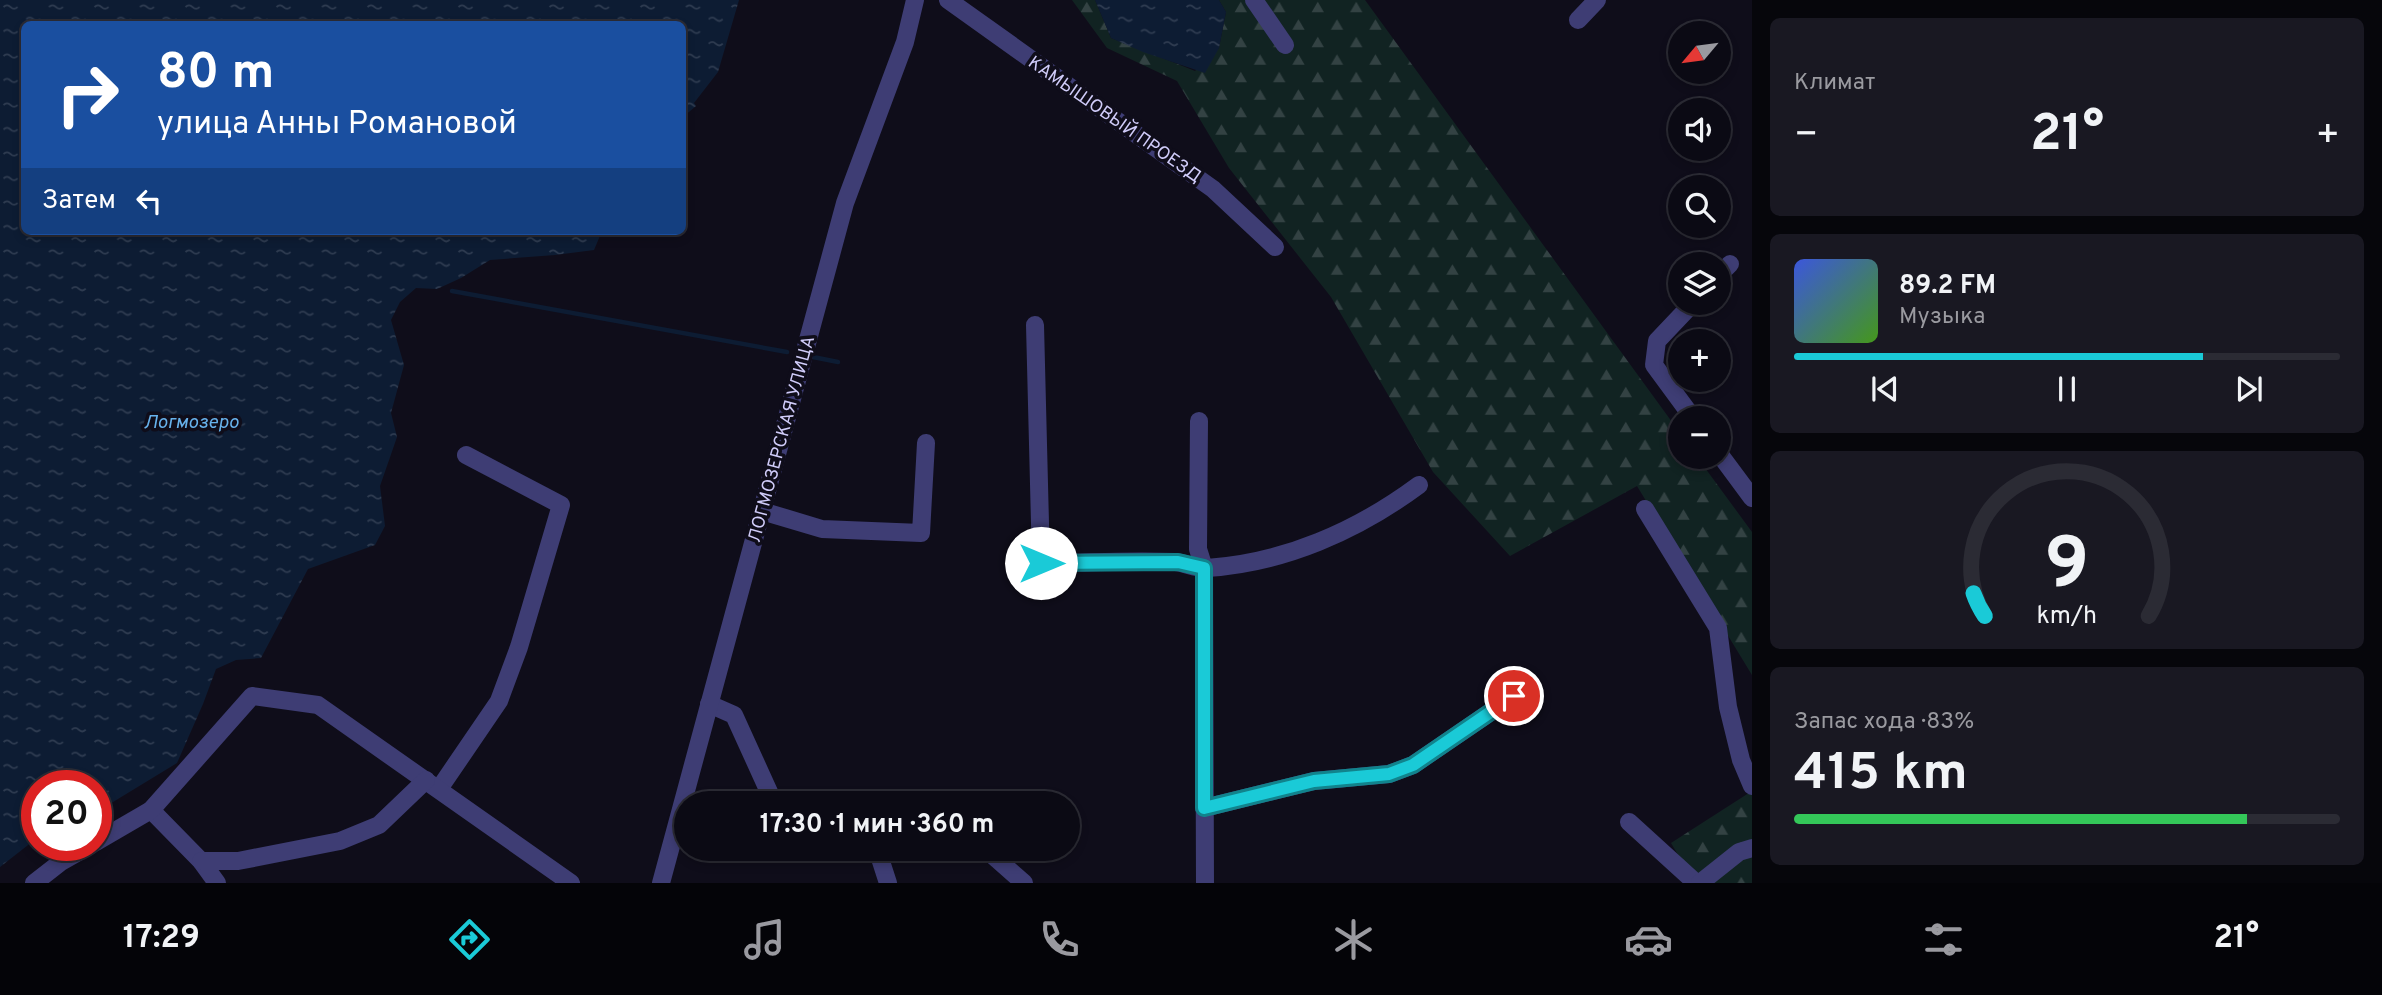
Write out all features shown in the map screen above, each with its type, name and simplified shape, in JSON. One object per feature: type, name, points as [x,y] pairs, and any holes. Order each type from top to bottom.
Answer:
[{"type":"street","name":"ЛОГМОЗЕРСКАЯ УЛИЦА","points":[[661,883],[845,203],[905,42],[915,0]]},
{"type":"street","name":"КАМЫШОВЫЙ ПРОЕЗД","points":[[948,0],[1213,189],[1275,247]]},
{"type":"street","points":[[1254,0],[1285,45]]},
{"type":"street","points":[[1578,20],[1597,0]]},
{"type":"street","points":[[1682,315],[1657,341],[1654,365],[1684,406]]},
{"type":"street","points":[[1035,325],[1041,563],[1178,562],[1204,568],[1274,558],[1312,546],[1389,508],[1419,485]]},
{"type":"street","points":[[1199,421],[1198,549],[1204,568],[1205,883]]},
{"type":"street","points":[[762,511],[822,529],[921,533],[926,443]]},
{"type":"street","points":[[201,862],[238,861],[341,841],[379,825],[433,784],[499,701],[519,647],[561,505],[466,455]]},
{"type":"street","points":[[1731,469],[1752,498]]},
{"type":"street","points":[[1645,509],[1718,628],[1728,707],[1741,760],[1752,786]]},
{"type":"street","points":[[112,833],[151,810],[252,696],[318,705],[571,883]]},
{"type":"street","points":[[1204,808],[1314,781],[1389,774],[1413,765],[1514,696]]},
{"type":"street","points":[[709,704],[734,715],[769,791]]},
{"type":"street","points":[[151,810],[201,862],[217,883]]},
{"type":"street","points":[[1629,822],[1698,883],[1739,852],[1752,848]]},
{"type":"street","points":[[34,883],[63,861]]},
{"type":"street","points":[[881,861],[888,883]]},
{"type":"street","points":[[999,861],[1024,883]]},
{"type":"green space","points":[[1072,0],[1095,0],[1111,38],[1195,71],[1219,48],[1226,12],[1219,0],[1365,0],[1668,417],[1668,469],[1706,469],[1752,532],[1752,675],[1637,486],[1510,556],[1433,472],[1331,297],[1229,168],[1177,81],[1107,48]]},
{"type":"green space","points":[[1752,791],[1752,883],[1695,883],[1671,843]]},
{"type":"water","name":"Логмозеро","points":[[0,0],[739,0],[718,72],[694,103],[696,106],[686,114],[686,21],[21,21],[21,235],[600,235],[594,250],[490,260],[437,289],[416,288],[400,302],[391,320],[404,365],[391,413],[397,437],[380,486],[385,526],[375,545],[308,569],[261,658],[236,660],[216,669],[177,763],[112,802],[112,770],[21,770],[21,851],[0,867]]},
{"type":"water","points":[[1095,0],[1219,0],[1226,12],[1219,48],[1205,73],[1143,52],[1111,38]]},
{"type":"waterway","points":[[452,291],[787,352]]},
{"type":"waterway","points":[[808,356],[838,362]]},
{"type":"route","points":[[1041,563],[1178,562],[1204,568],[1204,808],[1314,781],[1389,774],[1413,765],[1514,696]]}]
